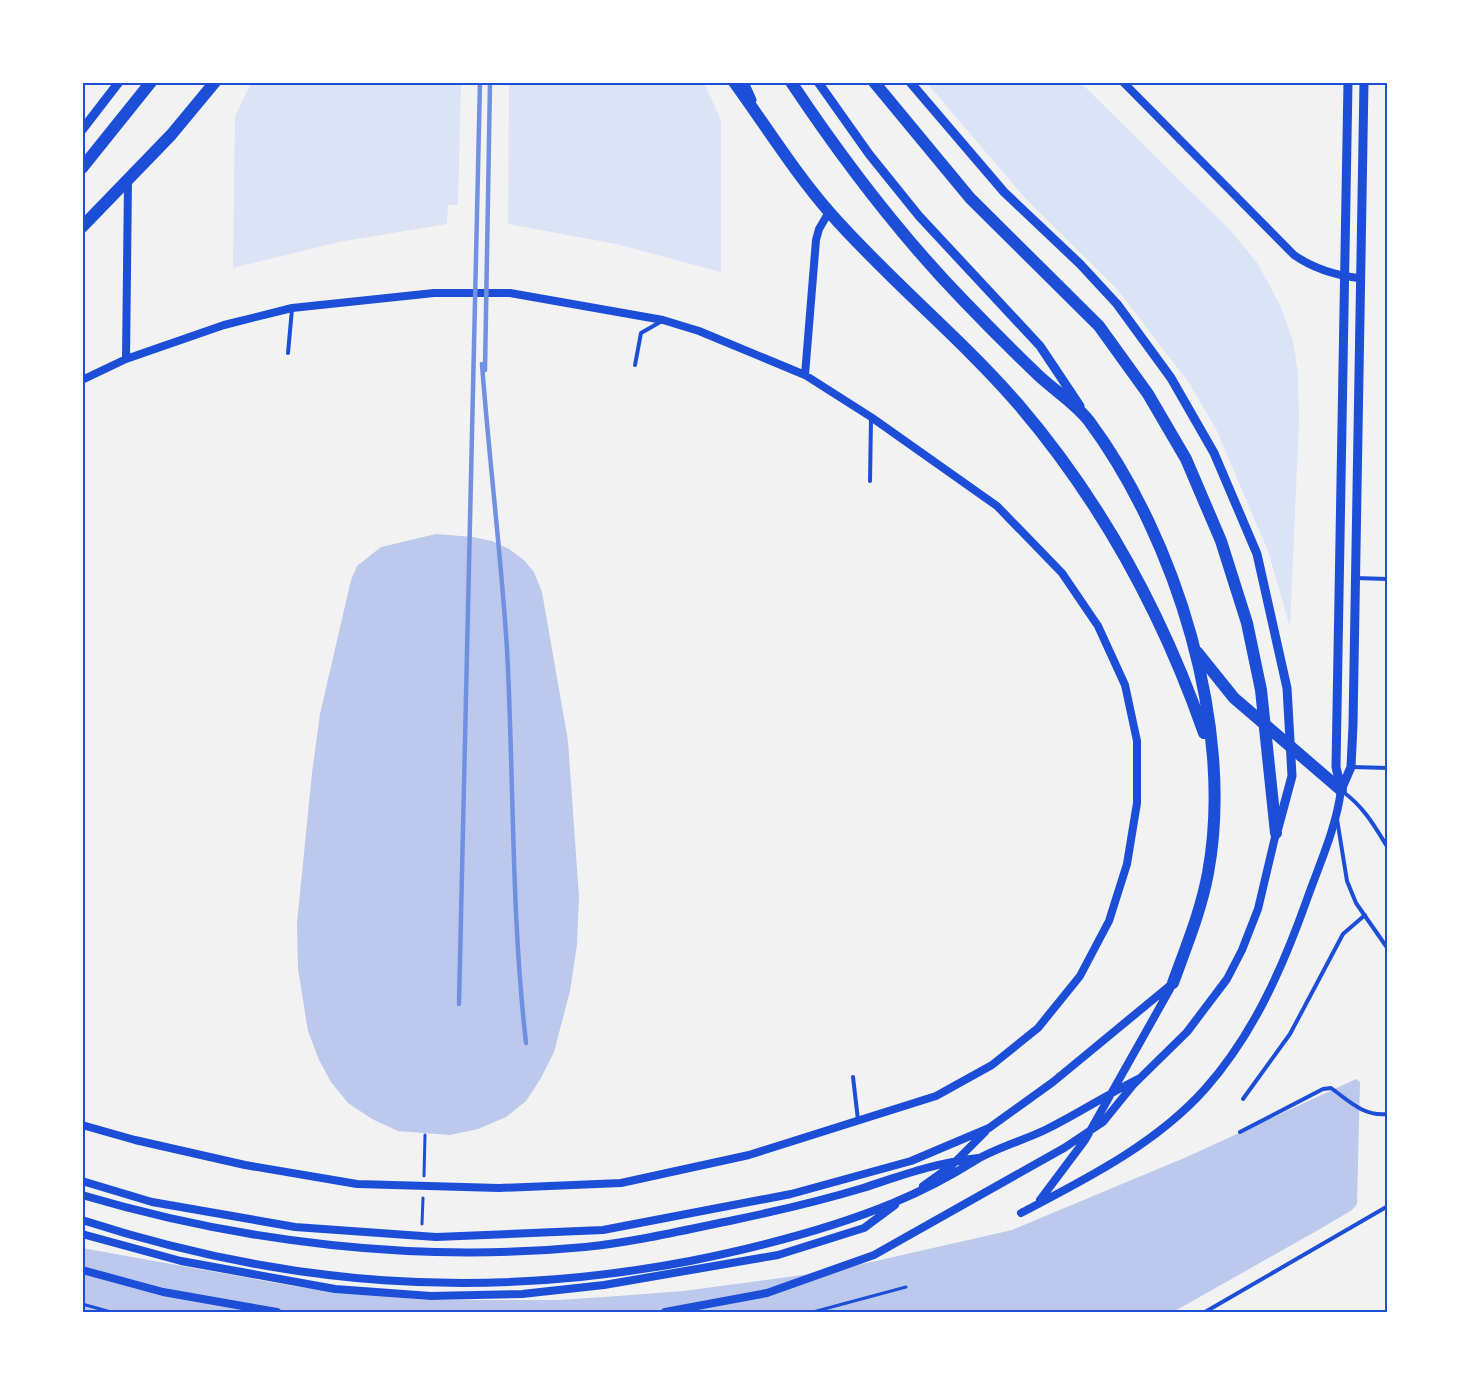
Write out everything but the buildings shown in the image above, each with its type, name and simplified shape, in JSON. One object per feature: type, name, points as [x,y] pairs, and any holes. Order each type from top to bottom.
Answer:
[{"type":"highway","points":[[82,168],[151,82]]},
{"type":"highway","points":[[734,82],[829,212],[1011,397],[1091,500],[1149,601],[1188,690],[1214,769]]},
{"type":"highway","points":[[791,82],[849,166],[917,249],[1025,363],[1087,418],[1123,472],[1149,520],[1170,570],[1191,639],[1202,687],[1214,769],[1215,808],[1208,874],[1173,983]]},
{"type":"highway","points":[[874,82],[970,198],[1068,293],[1104,333],[1152,401],[1186,459],[1221,541],[1247,623],[1261,690],[1276,833]]},
{"type":"highway","points":[[82,227],[128,181],[212,85]]},
{"type":"highway","points":[[1191,639],[1209,670],[1234,699],[1341,790]]},
{"type":"main road","points":[[82,130],[119,82]]},
{"type":"main road","points":[[744,82],[761,119]]},
{"type":"main road","points":[[818,82],[869,154],[919,216],[1049,357],[1087,418]]},
{"type":"main road","points":[[910,82],[997,185],[1080,264],[1126,316],[1171,378],[1205,435],[1257,554],[1280,650],[1289,708],[1292,776],[1276,833]]},
{"type":"main road","points":[[1341,790],[1336,767],[1348,82]]},
{"type":"main road","points":[[1341,790],[1351,767],[1358,278],[1364,82]]},
{"type":"street","points":[[1123,82],[1294,255],[1309,265],[1343,276],[1358,278]]},
{"type":"street","points":[[126,359],[128,181]]},
{"type":"street","points":[[805,375],[816,240],[819,229],[829,212]]},
{"type":"street","points":[[82,380],[126,359],[224,325],[292,308],[435,292],[510,293],[663,320],[699,331],[805,375],[871,417],[997,506],[1062,573],[1098,626],[1125,685],[1137,741],[1137,803],[1127,864],[1109,921],[1080,976],[1038,1028],[992,1065],[936,1096],[748,1155],[621,1183],[499,1188],[357,1184],[245,1165],[135,1140],[82,1125]]},
{"type":"street","points":[[1173,983],[1085,1140],[1039,1201],[1021,1213],[1112,1164],[1157,1132],[1204,1090],[1242,1042],[1274,982],[1337,818],[1341,790]]},
{"type":"street","points":[[665,1312],[767,1293],[874,1255],[1096,1127],[1109,1117],[1140,1078],[1197,1021],[1230,974],[1258,909],[1276,833]]},
{"type":"street","points":[[82,1234],[181,1261],[335,1288],[431,1296],[522,1294],[604,1285],[778,1255],[864,1228],[951,1166],[989,1128],[1053,1082],[1173,983]]},
{"type":"street","points":[[82,1220],[206,1256],[290,1271],[407,1283],[547,1280],[680,1263],[780,1240],[891,1204],[951,1177],[986,1156],[1060,1123],[1140,1078]]},
{"type":"street","points":[[82,1181],[152,1202],[295,1227],[436,1237],[603,1230],[791,1194],[911,1161],[989,1128]]},
{"type":"street","points":[[82,1195],[171,1218],[289,1239],[410,1251],[524,1251],[601,1245],[734,1220],[821,1200],[940,1162],[986,1156]]},
{"type":"street","points":[[82,1270],[163,1292],[277,1312]]},
{"type":"lane","points":[[288,353],[292,308]]},
{"type":"lane","points":[[635,365],[641,333],[663,320]]},
{"type":"lane","points":[[870,481],[871,417]]},
{"type":"lane","points":[[1354,578],[1388,579]]},
{"type":"lane","points":[[1351,767],[1388,768]]},
{"type":"lane","points":[[1341,790],[1360,804],[1369,815],[1388,848]]},
{"type":"lane","points":[[1337,818],[1347,880],[1356,903],[1388,949]]},
{"type":"lane","points":[[1244,1099],[1290,1034],[1343,934],[1365,915]]},
{"type":"lane","points":[[853,1077],[858,1120]]},
{"type":"lane","points":[[1240,1132],[1323,1089],[1331,1088],[1352,1106],[1376,1114],[1388,1114]]},
{"type":"lane","points":[[1205,1312],[1388,1206]]},
{"type":"path","points":[[423,1182],[425,1135]]},
{"type":"path","points":[[422,1228],[423,1193]]},
{"type":"path","points":[[813,1312],[906,1287]]},
{"type":"path","points":[[82,1304],[111,1312]]},
{"type":"shaded area","points":[[251,83],[461,83],[458,205],[448,205],[447,224],[339,242],[233,268],[235,116]]},
{"type":"shaded area","points":[[509,83],[704,83],[721,120],[721,272],[616,244],[508,224]]},
{"type":"shaded area","points":[[927,83],[1081,83],[1231,231],[1258,264],[1281,307],[1293,341],[1298,373],[1299,422],[1290,627],[1268,551],[1216,429],[1189,383],[1117,289],[1025,198]]},
{"type":"railway","points":[[459,1004],[480,82]]},
{"type":"railway","points":[[485,370],[490,82]]},
{"type":"railway","points":[[482,364],[507,649],[515,895],[526,1043]]}]
